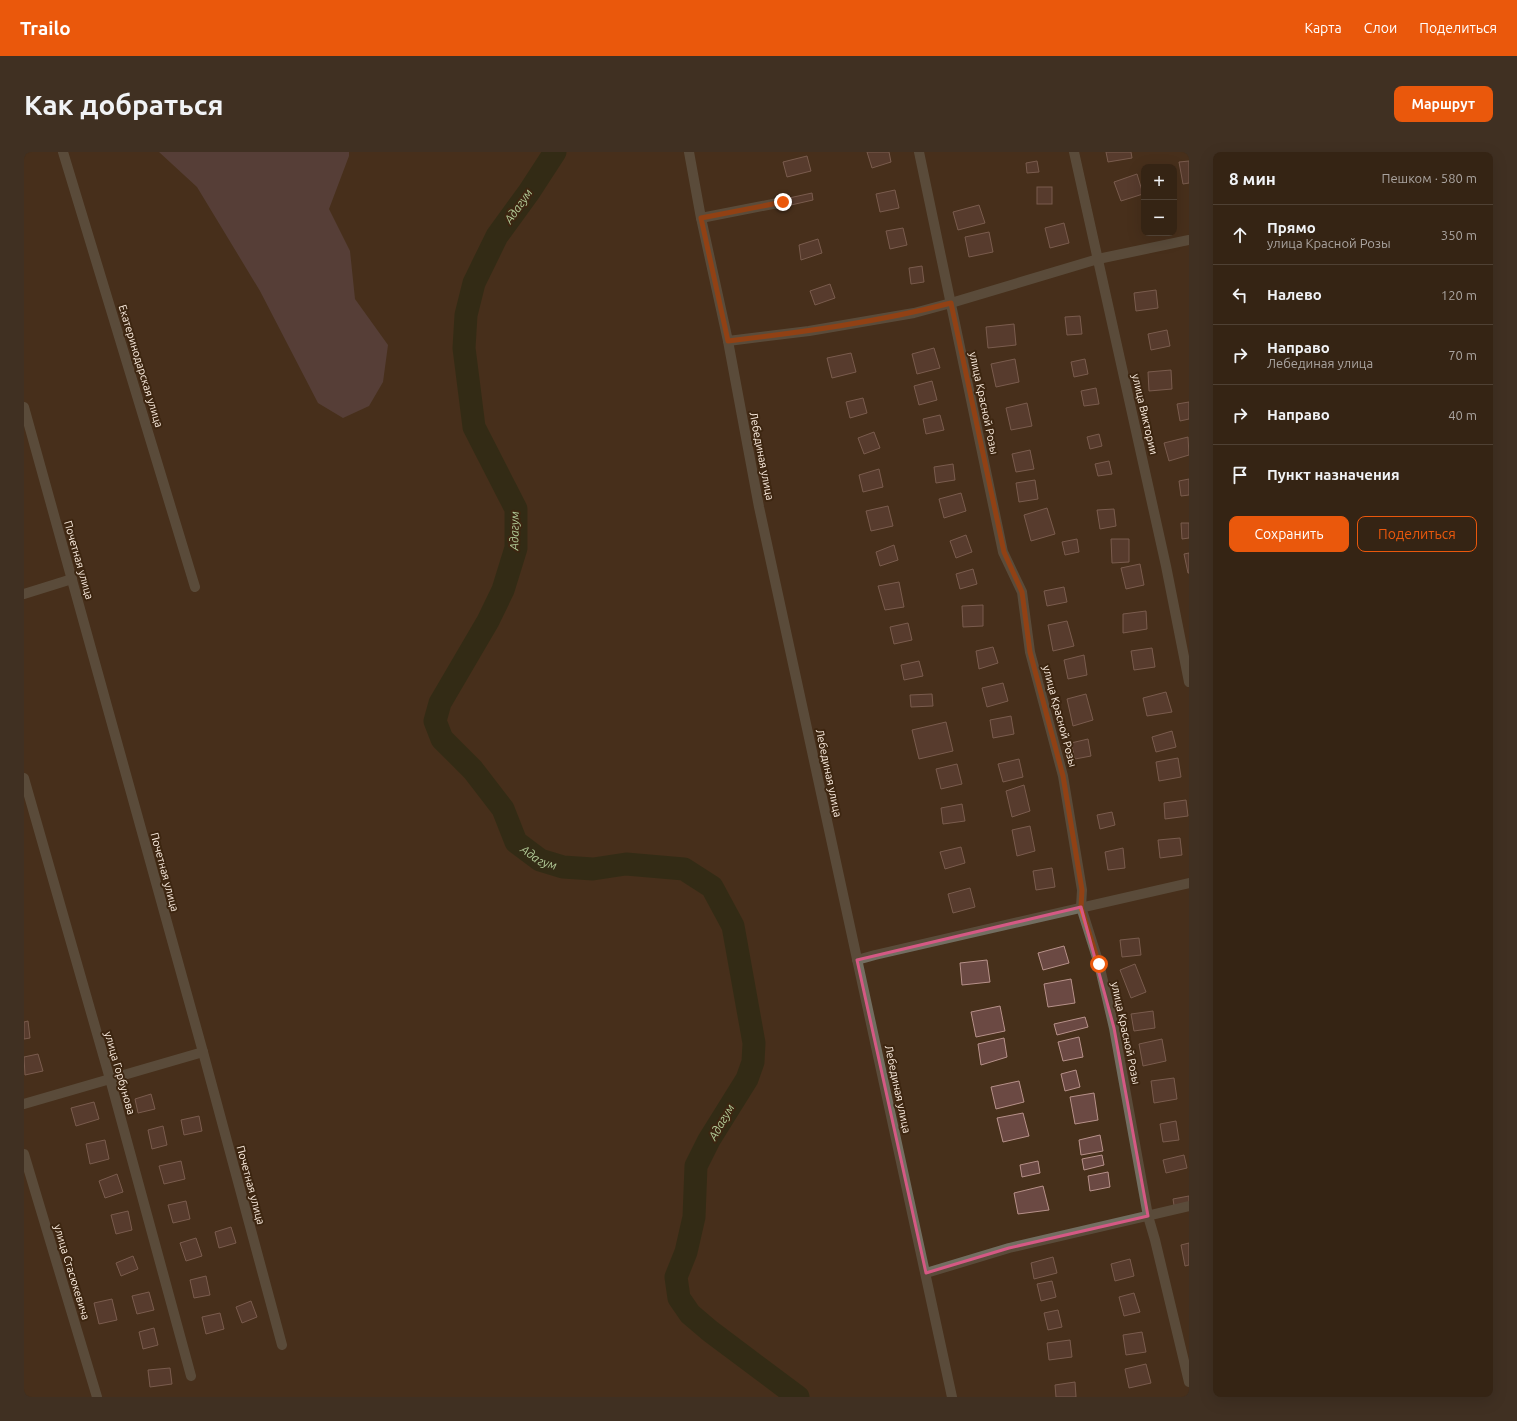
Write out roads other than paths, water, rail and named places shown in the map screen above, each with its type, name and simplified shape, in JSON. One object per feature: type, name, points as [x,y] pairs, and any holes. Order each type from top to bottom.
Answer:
[{"type":"street","name":"Екатеринодарская улица","points":[[63,152],[195,587]]},
{"type":"street","name":"Лебединая улица","points":[[689,152],[701,218],[728,341],[759,507],[772,559],[952,1397]]},
{"type":"street","name":"улица Красной Розы","points":[[919,152],[1004,552],[1022,592],[1030,652],[1063,776],[1082,890],[1081,907],[1099,964],[1114,1028],[1148,1216],[1189,1382]]},
{"type":"street","name":"улица Виктории","points":[[1074,152],[1166,566],[1189,682]]},
{"type":"street","points":[[701,218],[783,202]]},
{"type":"street","points":[[728,341],[809,331],[914,313],[1098,259],[1189,240]]},
{"type":"street","name":"Почетная улица","points":[[24,407],[203,1052],[282,1345]]},
{"type":"street","points":[[24,594],[72,579]]},
{"type":"street","name":"улица Горбунова","points":[[24,778],[110,1079],[191,1376]]},
{"type":"street","points":[[857,960],[1189,883]]},
{"type":"street","points":[[24,1104],[203,1052]]},
{"type":"street","name":"улица Стасюкевича","points":[[24,1154],[97,1397]]},
{"type":"street","points":[[926,1273],[1009,1248],[1189,1206]]},
{"type":"waterway","name":"Адагум","points":[[555,152],[529,192],[497,236],[474,283],[466,315],[464,348],[474,427],[516,509],[516,548],[503,590],[488,621],[440,703],[435,721],[442,739],[473,770],[503,809],[516,842],[540,860],[563,867],[593,869],[626,864],[684,869],[712,887],[733,926],[754,1043],[753,1062],[747,1079],[709,1140],[696,1166],[694,1217],[686,1252],[676,1277],[679,1298],[690,1314],[710,1331],[798,1397]]}]
